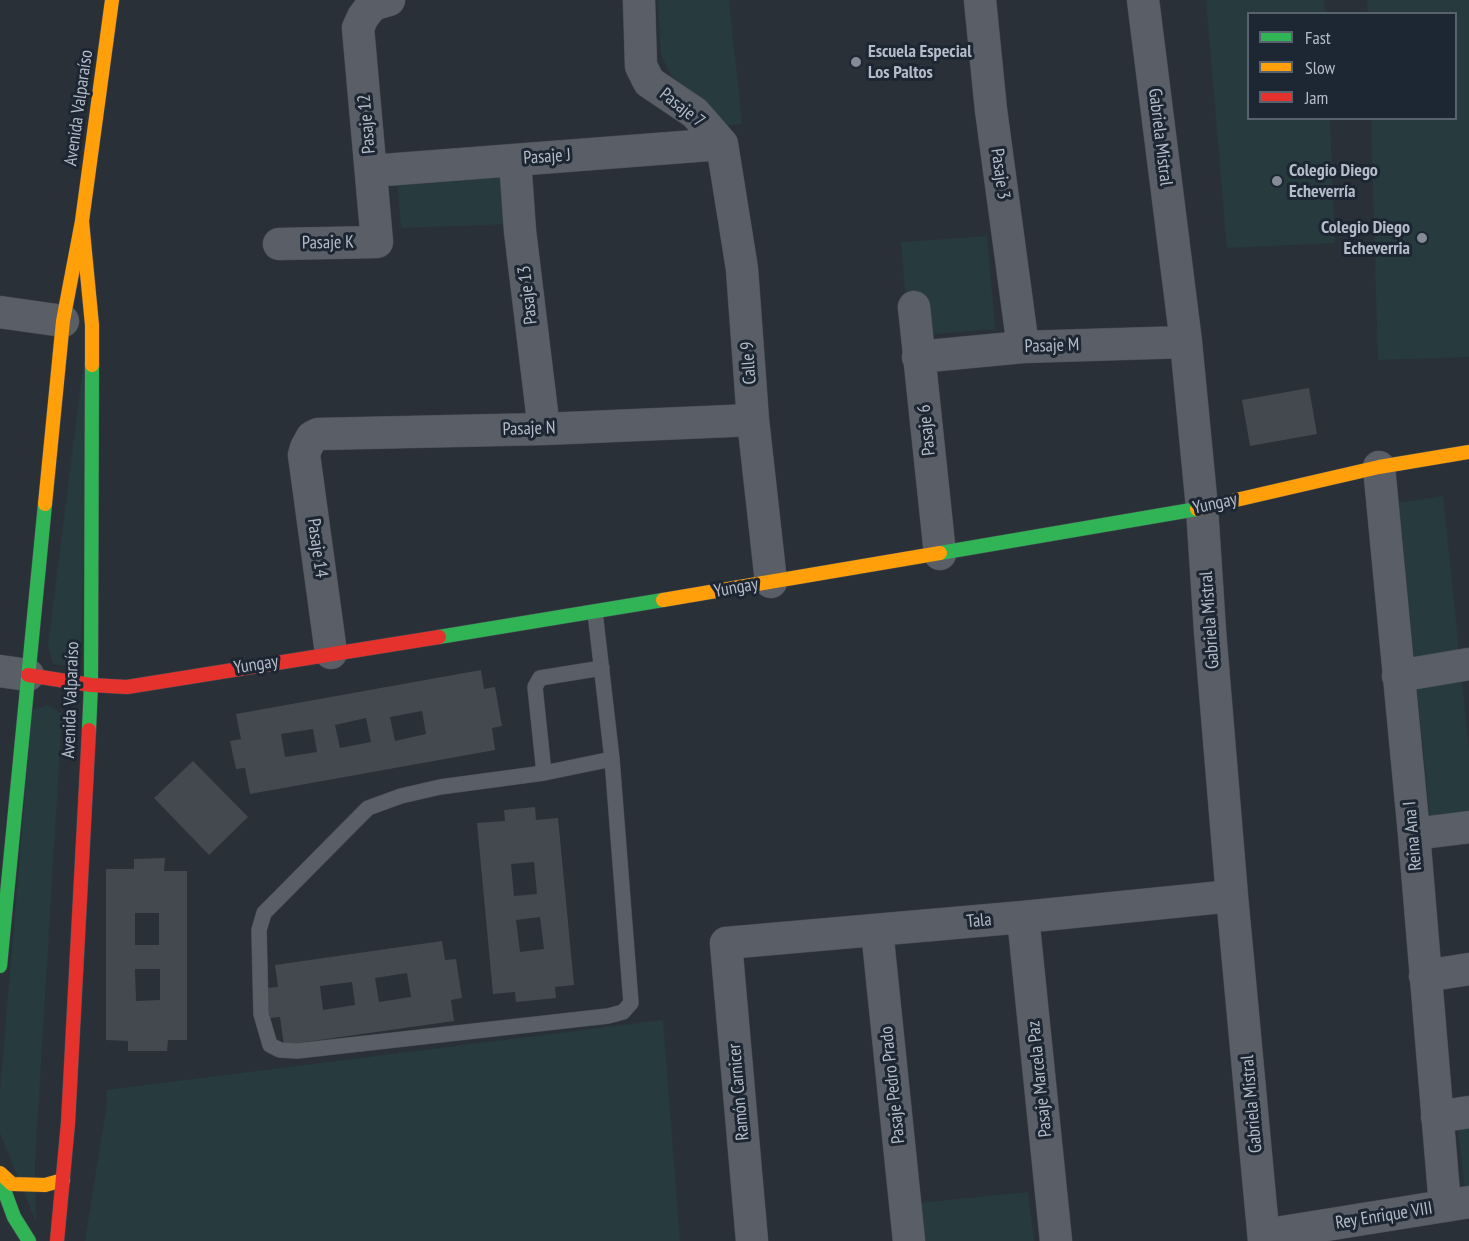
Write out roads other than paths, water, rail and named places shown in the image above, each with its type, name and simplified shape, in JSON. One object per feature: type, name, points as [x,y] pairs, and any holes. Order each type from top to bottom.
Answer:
[{"type":"main road","name":"Avenida Valparaíso","points":[[0,966],[14,673],[33,646],[63,321],[82,220],[112,0]]},
{"type":"main road","name":"Avenida Valparaíso","points":[[57,1241],[68,1123],[91,685],[92,325],[82,220]]},
{"type":"main road","name":"Yungay","points":[[14,673],[91,685],[127,687],[940,554],[1202,508],[1379,466],[1469,452]]},
{"type":"main road","points":[[0,1173],[12,1184],[45,1185],[63,1180]]},
{"type":"main road","points":[[0,1179],[14,1217],[29,1241]]},
{"type":"street","name":"Pasaje 7","points":[[639,0],[641,66],[649,82],[695,113],[722,144]]},
{"type":"street","name":"Pasaje 3","points":[[980,0],[991,110],[1023,347]]},
{"type":"street","name":"Gabriela Mistral","points":[[1143,0],[1186,342],[1202,508],[1232,896],[1264,1238]]},
{"type":"street","name":"Pasaje 12","points":[[376,242],[358,28],[363,17],[379,5]]},
{"type":"street","name":"Pasaje J","points":[[371,171],[722,144]]},
{"type":"street","name":"Calle 9","points":[[722,144],[742,268],[753,420],[771,582]]},
{"type":"street","name":"Pasaje 13","points":[[514,159],[520,231],[544,429]]},
{"type":"street","name":"Pasaje K","points":[[279,244],[376,242]]},
{"type":"street","name":"Pasaje 6","points":[[914,307],[940,554]]},
{"type":"street","points":[[0,312],[63,321]]},
{"type":"street","name":"Pasaje M","points":[[918,357],[1023,347],[1186,342]]},
{"type":"street","name":"Pasaje N","points":[[308,443],[312,436],[318,434],[544,429],[753,420]]},
{"type":"street","name":"Pasaje 14","points":[[308,443],[304,455],[331,653]]},
{"type":"street","name":"Reina Ana I","points":[[1379,466],[1437,1117],[1457,1204]]},
{"type":"street","points":[[1398,676],[1469,664]]},
{"type":"street","points":[[1413,834],[1469,827]]},
{"type":"street","name":"Tala","points":[[726,943],[1232,896]]},
{"type":"street","name":"Pasaje Marcela Paz","points":[[1023,917],[1056,1241]]},
{"type":"street","name":"Pasaje Pedro Prado","points":[[877,930],[909,1241]]},
{"type":"street","name":"Ramón Carnicer","points":[[726,943],[752,1241]]},
{"type":"street","points":[[1425,976],[1469,969]]},
{"type":"street","points":[[1437,1117],[1469,1112]]},
{"type":"street","name":"Rey Enrique VIII","points":[[1264,1238],[1457,1204]]},
{"type":"lane","points":[[595,612],[612,759],[631,987],[630,1003],[623,1012],[608,1016],[297,1051],[280,1050],[270,1045],[261,1014],[259,930],[264,913],[368,808],[401,796],[440,787],[543,773],[612,759]]},
{"type":"lane","points":[[543,773],[535,687],[540,678],[602,668]]},
{"type":"place","name":"Escuela Especial Los Paltos","points":[[856,62]]},
{"type":"place","name":"Colegio Diego Echeverría","points":[[1277,181]]},
{"type":"place","name":"Colegio Diego Echeverria","points":[[1422,238]]}]
